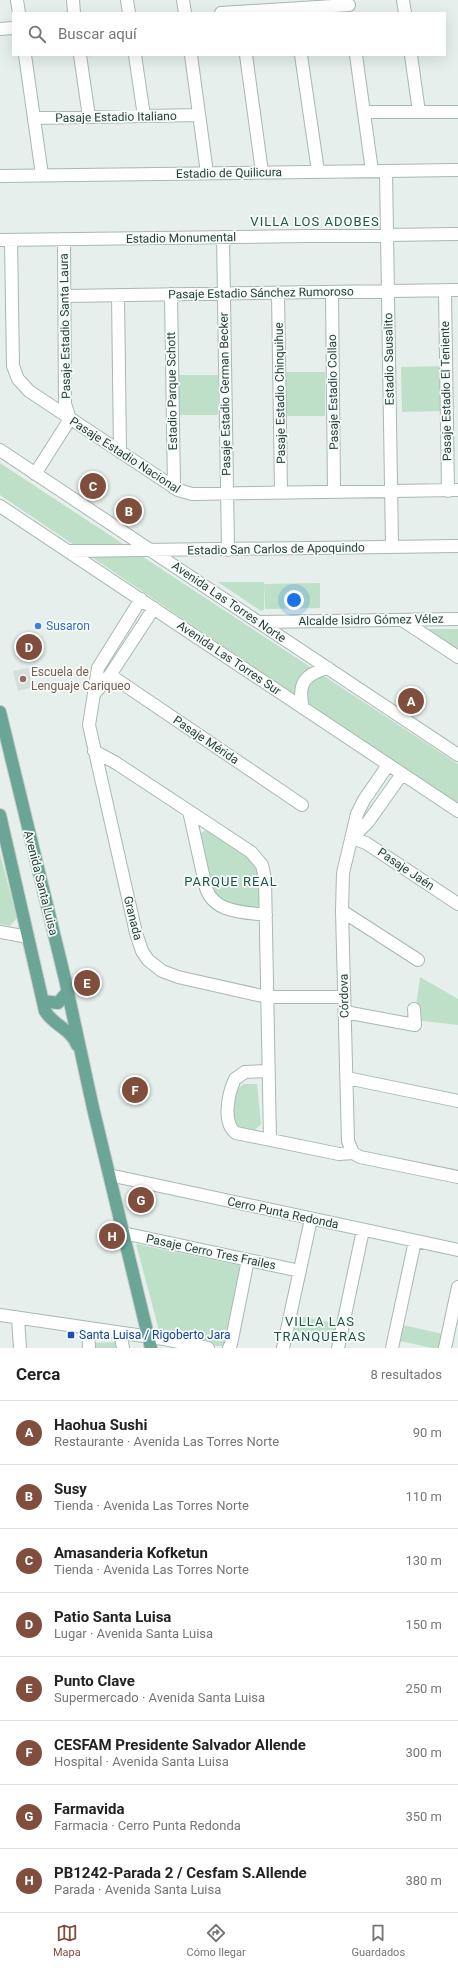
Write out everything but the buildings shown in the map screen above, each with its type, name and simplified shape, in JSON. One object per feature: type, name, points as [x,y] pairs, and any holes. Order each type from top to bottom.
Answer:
[{"type":"main road","name":"Avenida Santa Luisa","points":[[1,716],[68,991],[81,1055],[150,1343]]},
{"type":"main road","name":"Avenida Santa Luisa","points":[[0,815],[47,1014],[52,1021],[73,1037],[81,1055]]},
{"type":"main road","points":[[43,1000],[58,1003],[68,991]]},
{"type":"street","points":[[17,0],[19,12]]},
{"type":"street","points":[[73,0],[74,12]]},
{"type":"street","points":[[127,0],[129,12]]},
{"type":"street","points":[[183,0],[185,12]]},
{"type":"street","points":[[404,0],[405,12]]},
{"type":"street","points":[[240,12],[295,11],[349,6]]},
{"type":"street","points":[[0,29],[12,28]]},
{"type":"street","points":[[25,56],[42,175]]},
{"type":"street","points":[[80,56],[89,117]]},
{"type":"street","points":[[135,56],[144,116]]},
{"type":"street","points":[[191,56],[207,173]]},
{"type":"street","points":[[246,56],[262,172]]},
{"type":"street","points":[[301,56],[318,171]]},
{"type":"street","points":[[356,56],[372,171]]},
{"type":"street","points":[[411,56],[419,112]]},
{"type":"street","points":[[364,112],[458,112]]},
{"type":"street","name":"Pasaje Estadio Italiano","points":[[34,118],[199,115]]},
{"type":"street","name":"Estadio de Quilicura","points":[[0,176],[458,170]]},
{"type":"street","name":"Estadio Sausalito","points":[[386,171],[392,548]]},
{"type":"street","name":"Estadio Monumental","points":[[5,240],[458,234]]},
{"type":"street","name":"Pasaje Estadio German Becker","points":[[223,237],[228,550]]},
{"type":"street","name":"Pasaje Estadio Nacional","points":[[5,240],[6,298],[13,366],[18,379],[29,392],[174,488],[192,494],[453,491]]},
{"type":"street","name":"Pasaje Estadio Santa Laura","points":[[64,240],[65,404],[70,419]]},
{"type":"street","name":"Pasaje Estadio Sánchez Rumoroso","points":[[64,296],[458,290]]},
{"type":"street","name":"Pasaje Estadio El Teniente","points":[[445,291],[453,491]]},
{"type":"street","name":"Pasaje Estadio Collao","points":[[332,292],[334,492]]},
{"type":"street","name":"Pasaje Estadio Chinquihue","points":[[278,293],[281,493]]},
{"type":"street","name":"Estadio Parque Schott","points":[[171,294],[174,488]]},
{"type":"street","points":[[118,295],[120,452]]},
{"type":"street","points":[[35,474],[70,419]]},
{"type":"street","name":"Avenida Las Torres Norte","points":[[0,450],[458,755]]},
{"type":"street","name":"Avenida Las Torres Sur","points":[[0,506],[70,551],[302,708],[458,811]]},
{"type":"street","name":"Estadio San Carlos de Apoquindo","points":[[70,551],[458,546]]},
{"type":"street","name":"Granada","points":[[141,599],[98,668],[89,714],[89,725],[94,751],[136,933],[146,956],[157,968],[178,977],[267,997]]},
{"type":"street","name":"Granada","points":[[94,693],[110,675],[154,608]]},
{"type":"street","name":"Alcalde Isidro Gómez Vélez","points":[[259,622],[458,619]]},
{"type":"street","points":[[402,620],[458,658]]},
{"type":"street","points":[[302,708],[301,689],[304,680],[312,674],[328,668]]},
{"type":"street","name":"Pasaje Mérida","points":[[110,675],[302,805]]},
{"type":"street","points":[[94,751],[116,763],[252,852],[260,860],[265,874],[270,1140]]},
{"type":"street","name":"Córdova","points":[[353,1153],[348,1141],[342,911],[343,873],[355,823],[361,806],[388,764]]},
{"type":"street","name":"Córdova","points":[[352,838],[373,815],[402,774]]},
{"type":"street","points":[[361,806],[366,813],[373,815]]},
{"type":"street","points":[[189,811],[206,888],[210,898],[226,909],[266,915]]},
{"type":"street","name":"Pasaje Jaén","points":[[352,838],[366,843],[458,904]]},
{"type":"street","points":[[342,911],[418,960]]},
{"type":"street","points":[[0,932],[28,937]]},
{"type":"street","points":[[267,997],[344,997]]},
{"type":"street","points":[[345,1012],[415,1025],[414,1009]]},
{"type":"street","points":[[268,1071],[245,1072],[235,1079],[227,1118],[229,1127],[236,1133],[339,1154],[353,1153],[360,1157],[458,1177]]},
{"type":"street","points":[[347,1078],[458,1101]]},
{"type":"street","name":"Cerro Punta Redonda","points":[[109,1175],[458,1250]]},
{"type":"street","points":[[283,1348],[311,1218]]},
{"type":"street","points":[[338,1348],[363,1230]]},
{"type":"street","name":"Pasaje Cerro Tres Frailes","points":[[123,1233],[300,1271]]},
{"type":"street","points":[[392,1348],[415,1241]]},
{"type":"street","points":[[229,1348],[248,1260]]},
{"type":"street","points":[[445,1348],[458,1287]]},
{"type":"street","points":[[0,1315],[120,1333],[150,1343],[208,1348]]},
{"type":"street","points":[[18,1318],[20,1348]]},
{"type":"street","points":[[88,1328],[89,1348]]},
{"type":"street","points":[[120,1333],[123,1348]]},
{"type":"shaded area","name":"Escuela de Lenguaje Cariqueo","points":[[28,668],[33,687],[18,691],[13,671]]},
{"type":"green space","points":[[443,366],[443,411],[402,412],[401,367]]},
{"type":"green space","points":[[283,372],[325,372],[325,416],[283,416]]},
{"type":"green space","points":[[179,375],[218,375],[218,415],[179,415]]},
{"type":"green space","points":[[0,463],[458,764],[458,805],[0,495]]},
{"type":"green space","points":[[218,582],[264,582],[264,610],[261,611]]},
{"type":"green space","points":[[320,583],[320,608],[265,609],[264,584]]},
{"type":"green space","points":[[426,629],[458,629],[458,650]]},
{"type":"green space","points":[[209,830],[258,864],[261,905],[258,908],[235,906],[214,898],[200,834]]},
{"type":"green space","points":[[0,854],[17,918],[10,926],[0,924]]},
{"type":"green space","points":[[420,977],[458,999],[458,1025],[414,1020]]},
{"type":"green space","points":[[244,1084],[257,1084],[261,1124],[253,1132],[234,1126],[230,1120],[236,1090]]},
{"type":"green space","points":[[136,1244],[243,1266],[228,1340],[224,1346],[215,1346],[160,1334]]},
{"type":"green space","points":[[294,1315],[339,1324],[336,1340],[291,1330]]},
{"type":"green space","points":[[403,1325],[443,1334],[440,1348],[432,1348],[400,1341]]},
{"type":"green space","points":[[117,1342],[118,1348],[95,1348],[95,1343]]},
{"type":"place","name":"Amasanderia Kofketun","points":[[93,486]]},
{"type":"place","name":"Susy","points":[[129,511]]},
{"type":"place","name":"Susaron","points":[[38,626]]},
{"type":"place","name":"Patio Santa Luisa","points":[[29,647]]},
{"type":"place","name":"Escuela de Lenguaje Cariqueo","points":[[23,679]]},
{"type":"place","name":"Haohua Sushi","points":[[411,701]]},
{"type":"place","name":"Punto Clave","points":[[87,983]]},
{"type":"place","name":"CESFAM Presidente Salvador Allende","points":[[135,1090]]},
{"type":"place","name":"Farmavida","points":[[141,1200]]},
{"type":"place","name":"PB1242-Parada 2 / Cesfam S.Allende","points":[[112,1236]]},
{"type":"place","name":"Santa Luisa / Rigoberto Jara","points":[[71,1335]]},
{"type":"district","name":"VILLA LOS ADOBES","points":[[315,221]]},
{"type":"district","name":"PARQUE REAL","points":[[231,881]]},
{"type":"district","name":"VILLA LAS TRANQUERAS","points":[[320,1328]]}]
